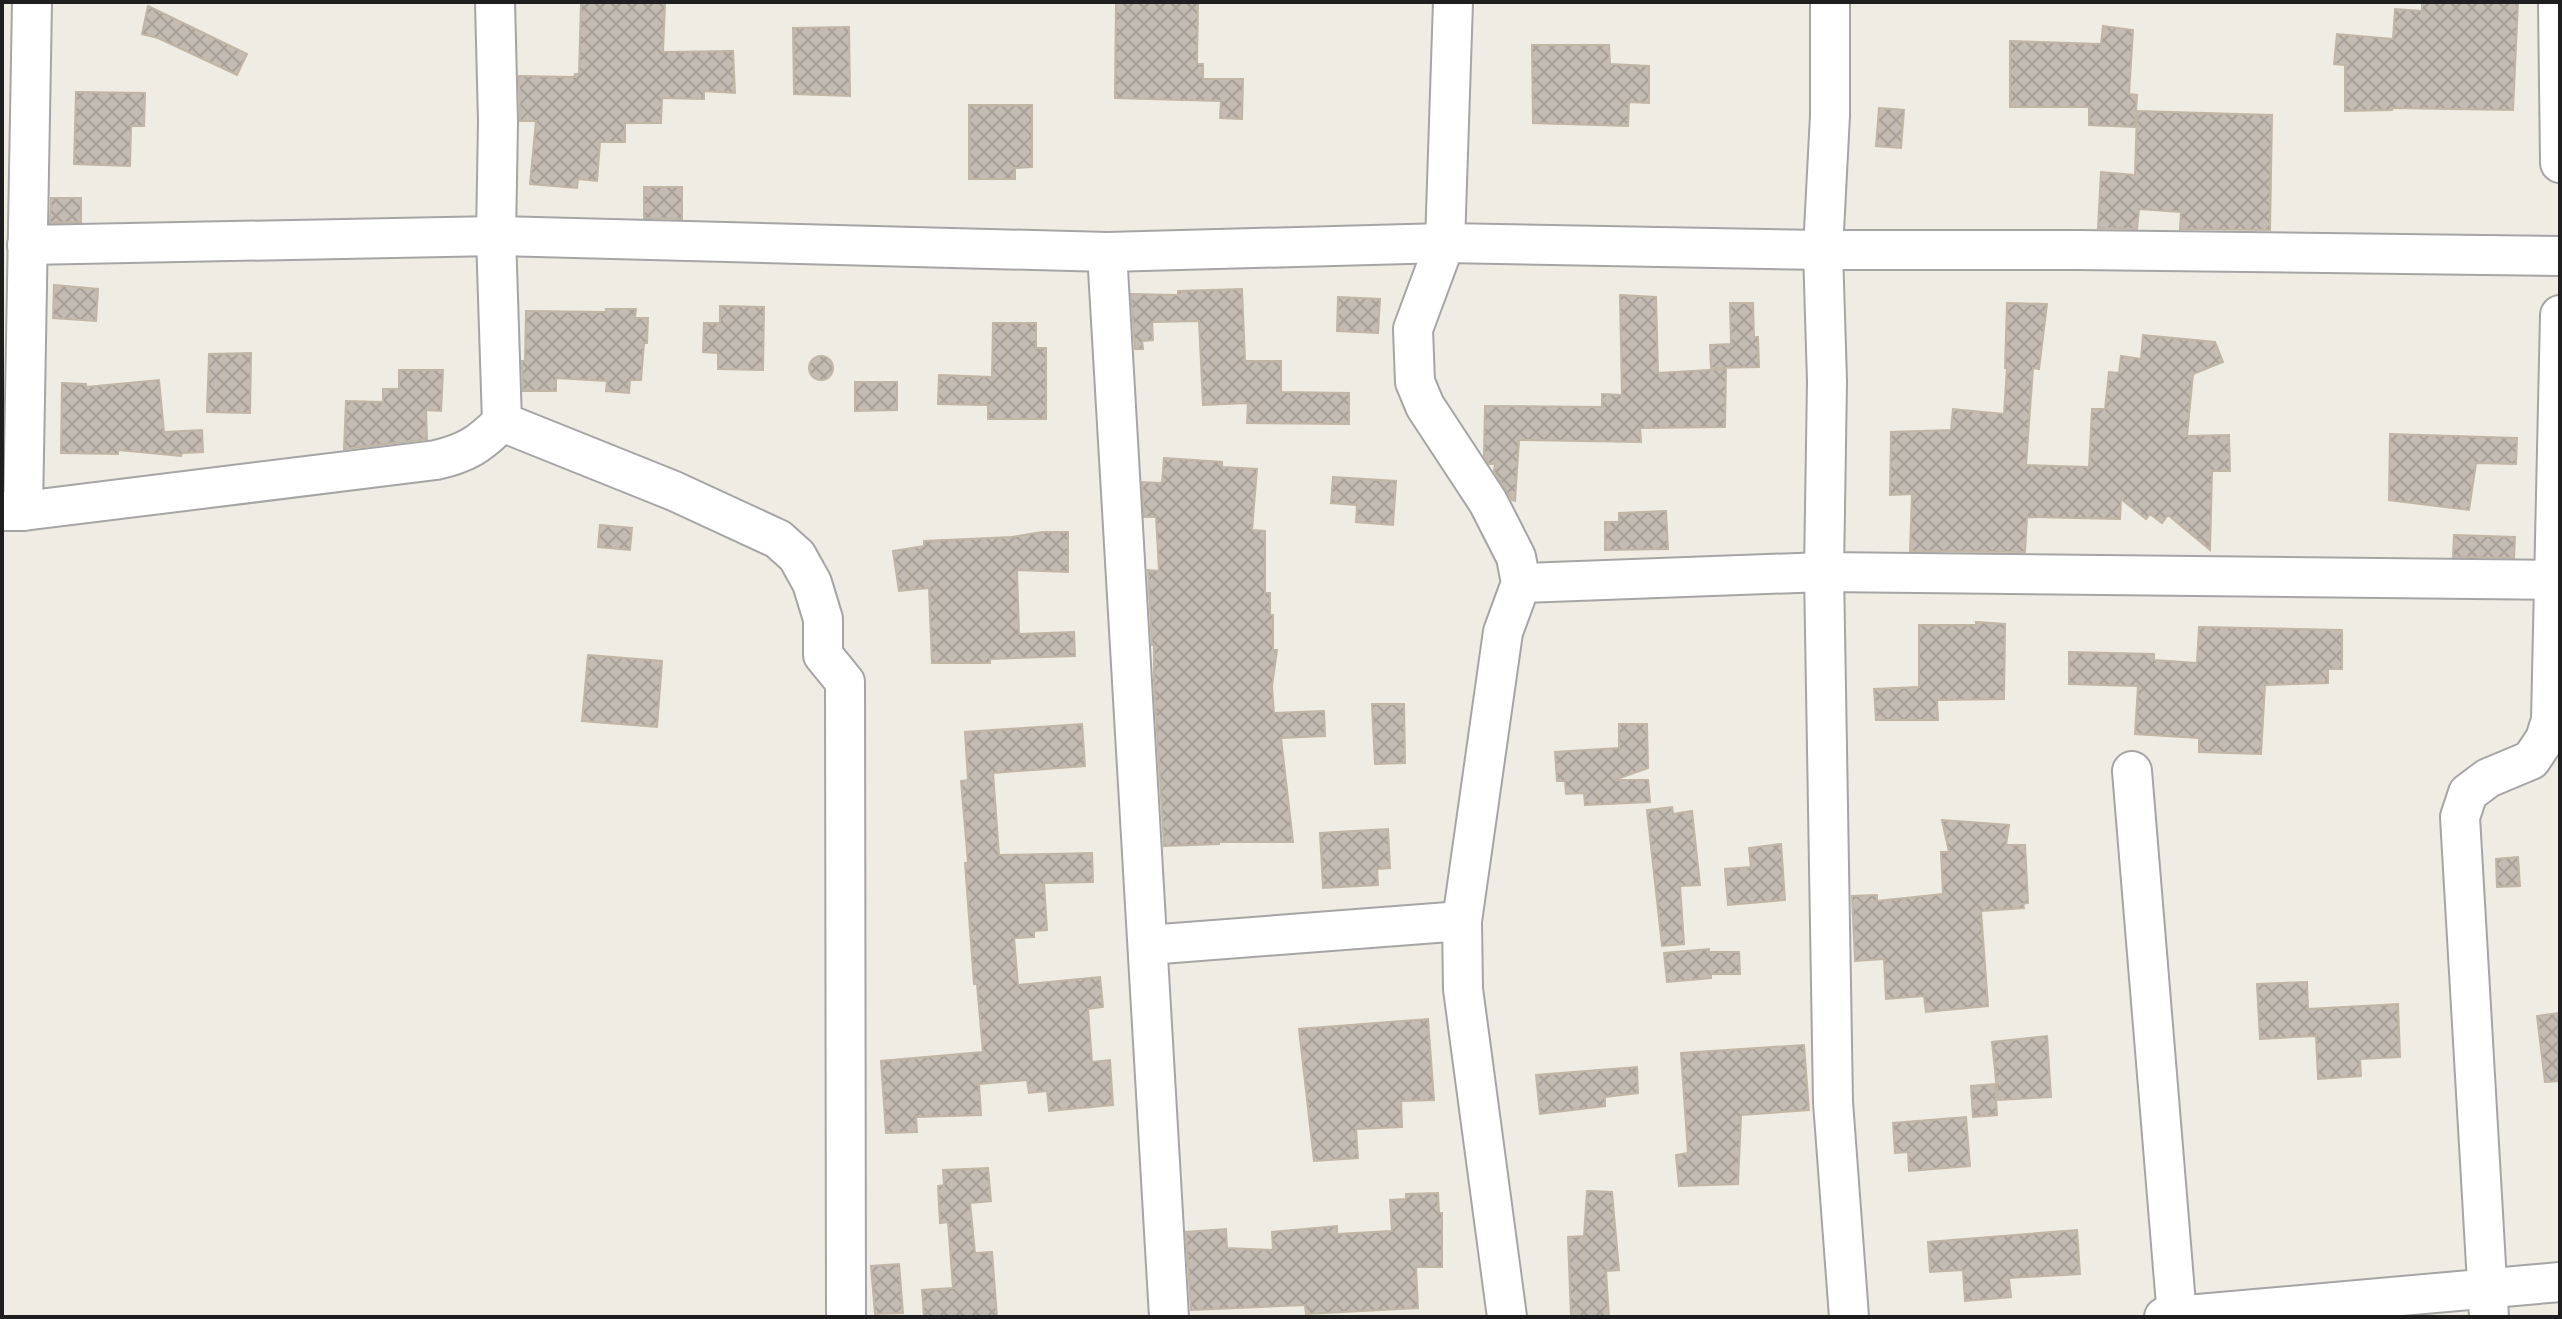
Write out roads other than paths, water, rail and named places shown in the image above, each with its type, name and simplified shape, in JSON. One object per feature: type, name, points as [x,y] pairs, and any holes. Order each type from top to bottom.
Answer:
[{"type":"street","points":[[32,2],[27,245],[12,511],[436,460],[458,455],[480,443],[502,422],[496,236],[498,122],[495,2]]},
{"type":"street","points":[[1453,2],[1445,243],[1413,329],[1415,382],[1425,406],[1488,502],[1516,557],[1521,583],[1503,632],[1462,921],[1463,989],[1507,1317]]},
{"type":"street","points":[[1830,2],[1830,115],[1823,250],[1827,381],[1824,572],[1833,1102],[1849,1317]]},
{"type":"street","points":[[2558,2],[2560,163]]},
{"type":"street","points":[[27,245],[496,236],[1107,252],[1445,243],[1823,250],[2560,256]]},
{"type":"street","points":[[1107,252],[1169,1317]]},
{"type":"street","points":[[2488,1302],[2460,817],[2468,793],[2488,778],[2531,760],[2545,739],[2551,720],[2557,580],[2560,315]]},
{"type":"street","points":[[502,422],[674,491],[778,539],[797,556],[812,583],[823,619],[823,655],[845,682],[846,1317]]},
{"type":"street","points":[[1521,583],[1824,572],[2557,580]]},
{"type":"street","points":[[2132,771],[2177,1317]]},
{"type":"street","points":[[1148,945],[1462,921]]},
{"type":"street","points":[[2164,1317],[2488,1302],[2560,1282]]}]
